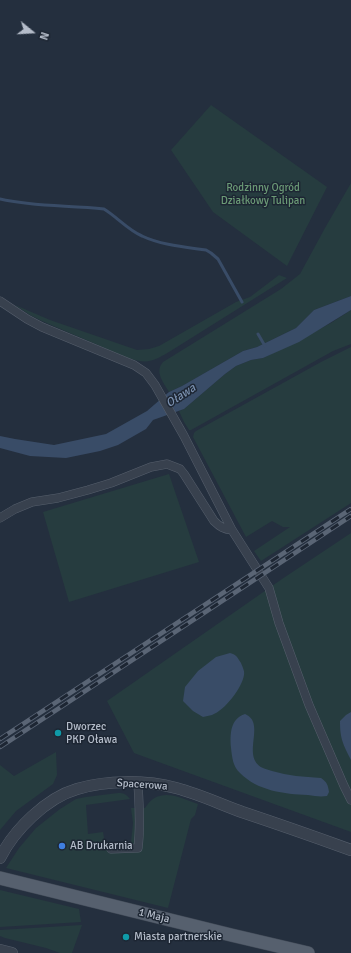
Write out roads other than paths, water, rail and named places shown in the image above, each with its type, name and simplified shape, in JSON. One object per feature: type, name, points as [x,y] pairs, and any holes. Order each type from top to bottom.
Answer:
[{"type":"main road","name":"1 Maja","points":[[0,878],[308,953]]},
{"type":"street","points":[[0,301],[42,327],[134,366],[146,373],[156,385],[234,534],[269,588],[279,623],[309,705],[351,800]]},
{"type":"street","points":[[0,518],[15,509],[32,502],[58,498],[88,490],[111,483],[151,467],[167,464],[180,469],[214,521],[234,534]]},
{"type":"street","points":[[111,849],[138,848],[140,835],[138,782]]},
{"type":"street","name":"Spacerowa","points":[[0,858],[9,842],[25,824],[35,814],[56,799],[76,789],[111,783],[138,782],[176,788],[351,850]]},
{"type":"street","points":[[0,950],[12,953]]},
{"type":"water","name":"Oława","points":[[351,296],[351,310],[299,342],[263,358],[251,360],[236,366],[184,409],[153,420],[146,429],[118,445],[100,451],[66,458],[30,456],[0,448],[0,436],[54,445],[106,434],[147,411],[169,392],[243,351],[257,347],[296,328],[314,310]]},
{"type":"water","points":[[230,653],[236,655],[241,663],[244,672],[243,680],[227,704],[212,715],[203,717],[193,711],[183,701],[185,687],[198,671],[216,657]]},
{"type":"water","points":[[351,712],[351,760],[342,741],[340,721]]},
{"type":"water","points":[[245,714],[251,718],[254,725],[253,748],[257,763],[272,771],[296,776],[321,778],[328,786],[329,792],[327,796],[290,794],[263,788],[247,779],[240,773],[234,765],[232,758],[231,732],[236,719]]},
{"type":"waterway","points":[[0,199],[39,205],[104,209],[132,230],[149,239],[157,242],[206,250],[218,259],[242,302]]},
{"type":"waterway","points":[[258,334],[265,346]]},
{"type":"railway","points":[[0,739],[351,509]]},
{"type":"railway","points":[[0,747],[351,516]]},
{"type":"place","name":"Dworzec PKP Oława","points":[[58,733]]},
{"type":"place","name":"AB Drukarnia","points":[[62,846]]},
{"type":"place","name":"Miasta partnerskie","points":[[126,937]]},
{"type":"park label","name":"Rodzinny Ogród Działkowy Tulipan","points":[[263,194]]}]
